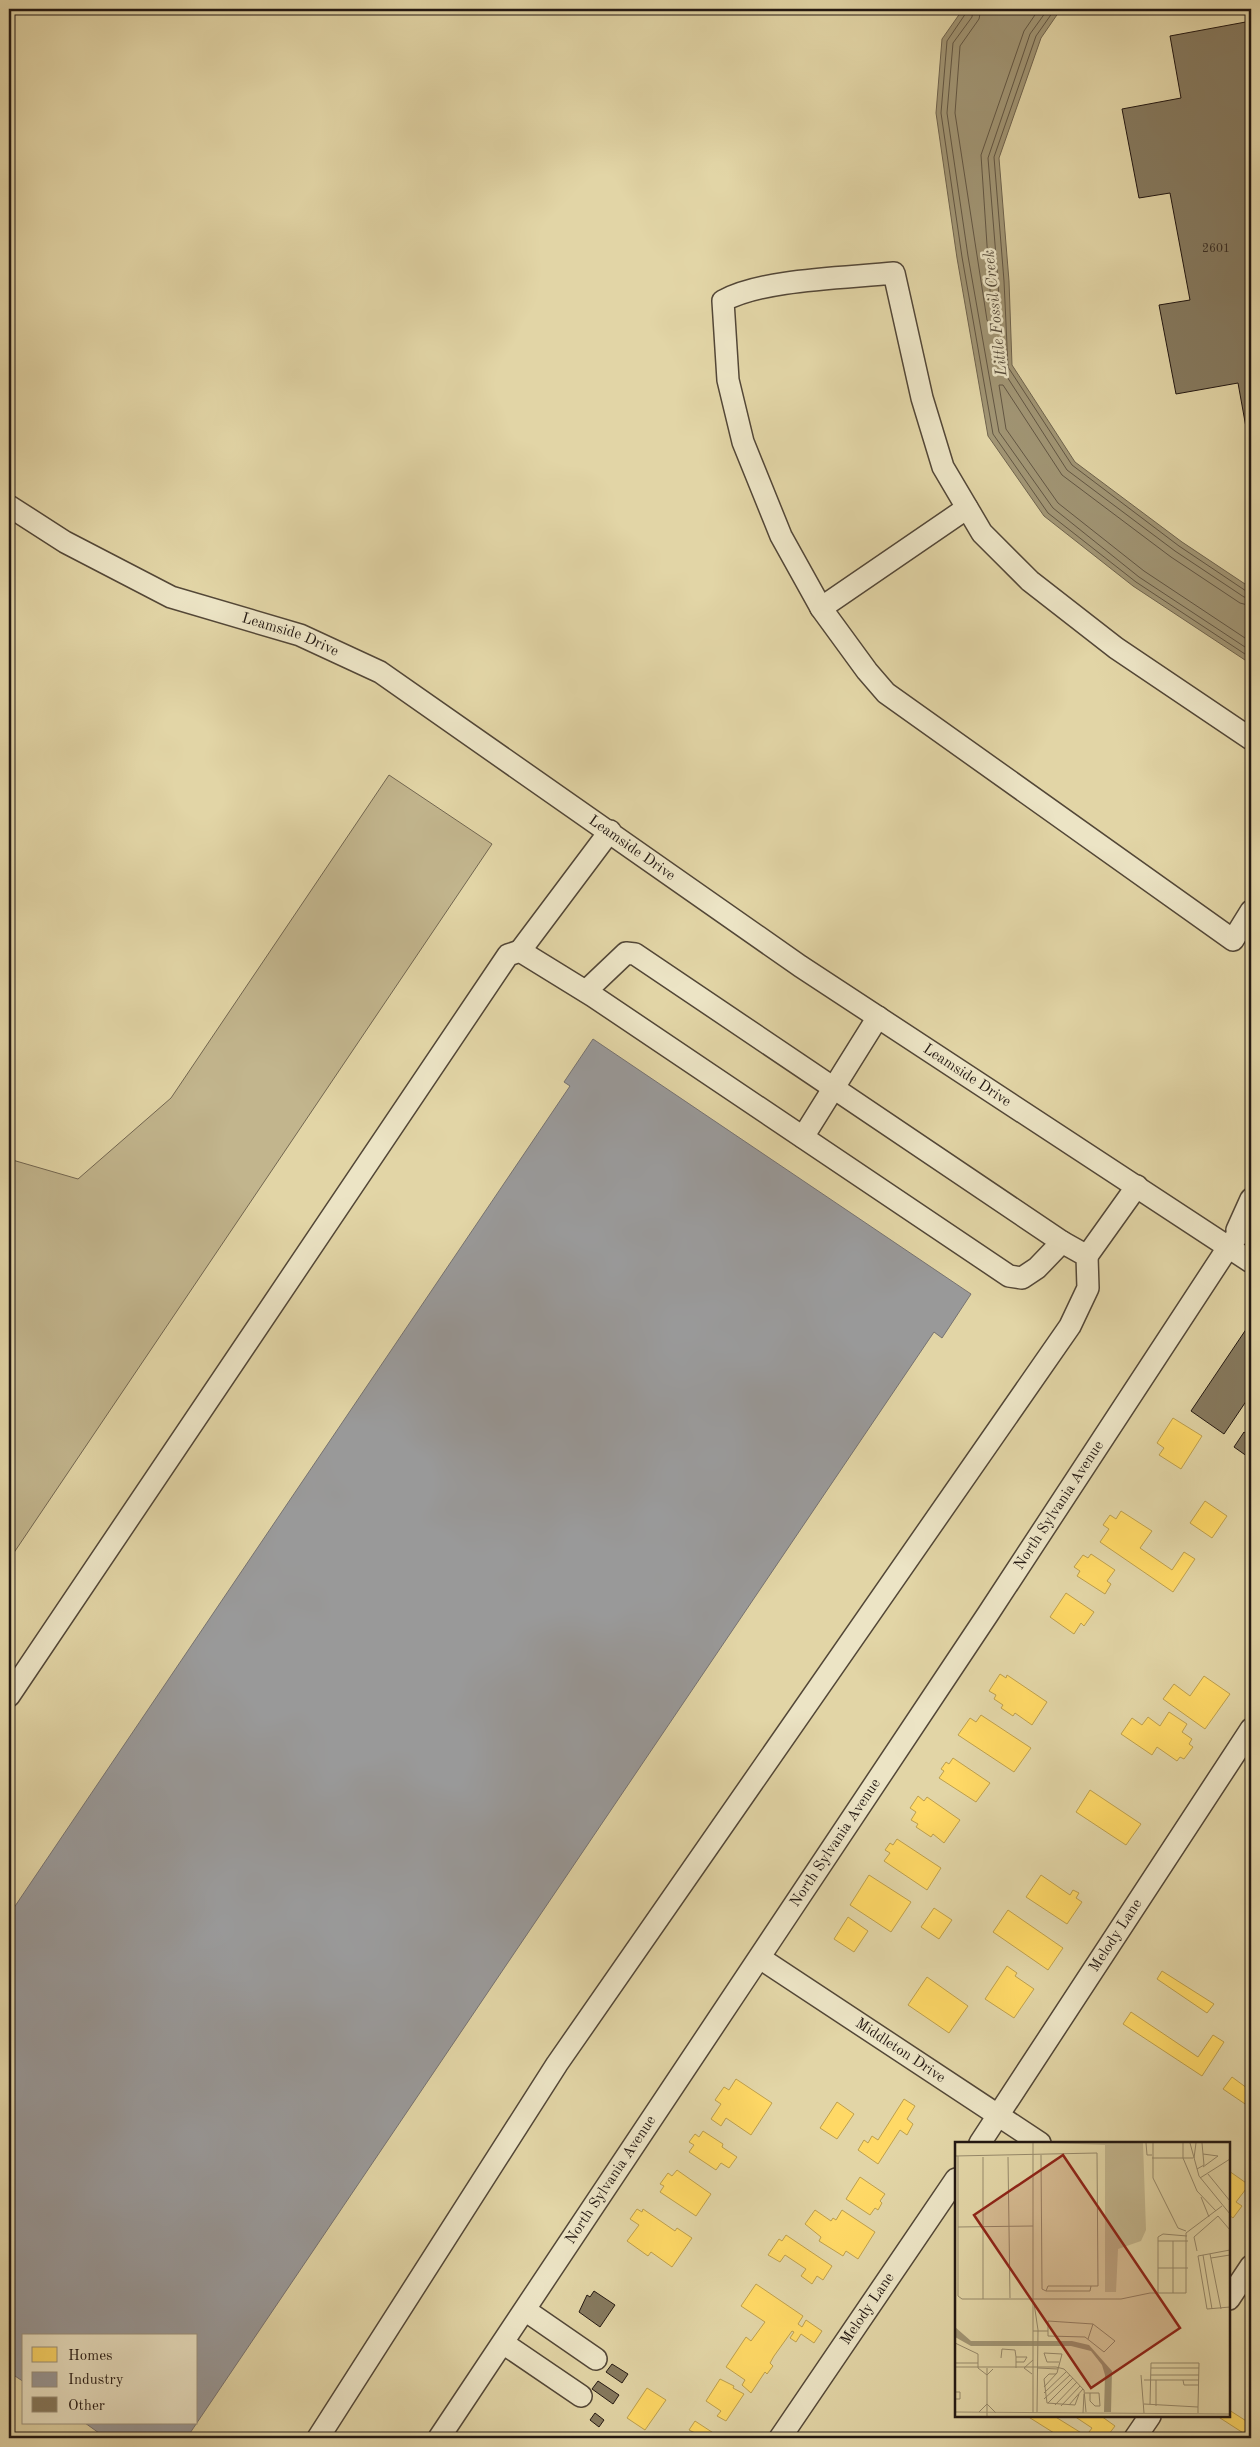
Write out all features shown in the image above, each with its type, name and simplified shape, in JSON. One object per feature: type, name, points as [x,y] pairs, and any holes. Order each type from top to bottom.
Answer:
[{"type":"street","points":[[1251,739],[1126,656],[1030,581],[982,533],[943,467],[922,398],[894,273],[775,285],[733,296],[723,301],[728,380],[743,442],[781,536],[820,608],[867,671],[886,693],[1232,940],[1251,911]]},
{"type":"street","name":"Leamside Drive","points":[[9,506],[64,542],[171,596],[300,635],[380,672],[610,831],[800,966],[1251,1262]]},
{"type":"street","points":[[820,608],[967,508]]},
{"type":"street","points":[[9,1696],[508,955],[520,951],[610,831]]},
{"type":"street","points":[[520,951],[586,991],[1009,1276],[1022,1278],[1037,1268],[1062,1242]]},
{"type":"street","points":[[586,991],[616,960],[626,953],[635,954],[1062,1242],[1088,1256]]},
{"type":"street","points":[[803,1137],[878,1017]]},
{"type":"street","points":[[318,2438],[557,2064],[1070,1326],[1088,1288],[1088,1256],[1137,1186]]},
{"type":"street","name":"North Sylvania Avenue","points":[[1229,1246],[1251,1199]]},
{"type":"street","name":"North Sylvania Avenue","points":[[439,2438],[760,1958],[1229,1246],[1251,1219]]},
{"type":"street","name":"Melody Lane","points":[[981,2142],[1251,1729]]},
{"type":"street","name":"Middleton Drive","points":[[760,1958],[1038,2142]]},
{"type":"street","name":"Melody Lane","points":[[780,2438],[955,2180]]},
{"type":"street","points":[[1230,2297],[1244,2271]]},
{"type":"street","points":[[525,2310],[596,2359]]},
{"type":"street","points":[[503,2343],[581,2396]]},
{"type":"street","points":[[1135,2438],[1149,2417]]},
{"type":"shaded area","points":[[389,775],[492,844],[9,1560],[9,1159],[78,1179],[171,1098]]},
{"type":"water","name":"Little Fossil Creek","points":[[963,9],[1061,9],[1041,38],[999,158],[1009,281],[1012,365],[1075,462],[1182,542],[1251,588],[1251,664],[1133,586],[1044,516],[988,436],[957,258],[936,113],[942,39]]},
{"type":"building: Homes","points":[[1173,1418],[1202,1436],[1181,1469],[1159,1455],[1164,1448],[1157,1443]]},
{"type":"building: Homes","points":[[1205,1501],[1227,1516],[1212,1538],[1190,1523]]},
{"type":"building: Homes","points":[[1121,1511],[1152,1531],[1140,1548],[1172,1570],[1184,1552],[1195,1559],[1173,1592],[1100,1542],[1109,1529],[1103,1525],[1110,1515],[1116,1519]]},
{"type":"building: Homes","points":[[1091,1554],[1115,1570],[1107,1581],[1111,1584],[1105,1594],[1077,1576],[1080,1571],[1074,1567],[1083,1555],[1088,1558]]},
{"type":"building: Homes","points":[[1066,1593],[1094,1612],[1084,1626],[1081,1623],[1074,1634],[1050,1617]]},
{"type":"building: Homes","points":[[1000,1674],[1006,1678],[1007,1675],[1047,1702],[1032,1725],[1015,1713],[1013,1716],[1001,1708],[1003,1705],[994,1699],[996,1695],[989,1691]]},
{"type":"building: Homes","points":[[1204,1676],[1230,1694],[1205,1729],[1163,1699],[1174,1684],[1190,1696]]},
{"type":"building: Homes","points":[[1169,1712],[1187,1724],[1182,1732],[1192,1739],[1189,1744],[1193,1747],[1184,1759],[1180,1757],[1177,1761],[1157,1747],[1152,1755],[1121,1734],[1132,1718],[1142,1725],[1148,1717],[1160,1726]]},
{"type":"building: Homes","points":[[981,1715],[1031,1748],[1014,1772],[958,1735],[970,1718],[976,1722]]},
{"type":"building: Homes","points":[[953,1758],[990,1783],[976,1802],[939,1778],[944,1771],[941,1769],[946,1762],[949,1764]]},
{"type":"building: Homes","points":[[1090,1790],[1141,1824],[1126,1845],[1076,1812]]},
{"type":"building: Homes","points":[[918,1796],[924,1801],[927,1797],[960,1820],[944,1843],[933,1834],[931,1837],[916,1827],[918,1824],[911,1820],[916,1812],[910,1808]]},
{"type":"building: Homes","points":[[897,1839],[941,1868],[927,1890],[884,1861],[890,1853],[885,1850],[890,1843],[893,1845]]},
{"type":"building: Homes","points":[[869,1875],[911,1902],[891,1932],[850,1905]]},
{"type":"building: Homes","points":[[1041,1875],[1070,1895],[1073,1890],[1079,1893],[1076,1898],[1082,1902],[1067,1924],[1026,1897]]},
{"type":"building: Homes","points":[[934,1908],[952,1920],[939,1939],[921,1927]]},
{"type":"building: Homes","points":[[1008,1910],[1063,1948],[1048,1970],[993,1932]]},
{"type":"building: Homes","points":[[848,1917],[868,1931],[854,1952],[834,1939]]},
{"type":"building: Homes","points":[[1007,1966],[1017,1973],[1015,1976],[1034,1989],[1014,2018],[985,1999]]},
{"type":"building: Homes","points":[[1162,1971],[1214,2004],[1207,2013],[1157,1979]]},
{"type":"building: Homes","points":[[927,1977],[968,2006],[949,2033],[908,2005]]},
{"type":"building: Homes","points":[[1131,2012],[1198,2057],[1213,2035],[1224,2042],[1202,2076],[1123,2024]]},
{"type":"building: Homes","points":[[1232,2077],[1251,2091],[1251,2108],[1223,2089]]},
{"type":"building: Homes","points":[[736,2079],[772,2103],[751,2135],[726,2118],[721,2126],[711,2119],[721,2104],[715,2100],[724,2087],[729,2090]]},
{"type":"building: Homes","points":[[904,2099],[915,2106],[907,2119],[913,2124],[907,2135],[900,2130],[878,2164],[858,2150],[864,2140],[868,2143],[872,2136],[878,2140]]},
{"type":"building: Homes","points":[[837,2102],[854,2114],[837,2139],[820,2128]]},
{"type":"building: Homes","points":[[703,2131],[723,2144],[722,2147],[737,2157],[729,2168],[721,2163],[716,2170],[689,2152],[694,2145],[689,2142],[695,2134],[699,2137]]},
{"type":"building: Homes","points":[[677,2170],[711,2194],[696,2216],[660,2192],[664,2186],[660,2184],[668,2173],[672,2176]]},
{"type":"building: Homes","points":[[1230,2172],[1249,2185],[1236,2202],[1242,2206],[1233,2218],[1230,2216]]},
{"type":"building: Homes","points":[[860,2177],[885,2194],[880,2201],[882,2203],[878,2210],[875,2208],[870,2215],[846,2199]]},
{"type":"building: Homes","points":[[637,2209],[642,2212],[643,2209],[675,2231],[677,2228],[692,2238],[672,2267],[651,2252],[648,2256],[627,2241],[639,2225],[630,2219]]},
{"type":"building: Homes","points":[[815,2210],[831,2221],[833,2218],[836,2220],[842,2210],[875,2232],[858,2259],[846,2251],[843,2256],[819,2241],[821,2237],[805,2224]]},
{"type":"building: Homes","points":[[786,2235],[832,2266],[823,2280],[817,2276],[812,2284],[801,2276],[806,2269],[785,2255],[780,2262],[768,2255],[779,2239],[782,2241]]},
{"type":"building: Homes","points":[[756,2284],[803,2316],[798,2324],[802,2327],[806,2320],[822,2331],[814,2343],[801,2334],[796,2342],[790,2338],[794,2332],[792,2331],[770,2363],[773,2366],[767,2374],[765,2372],[751,2393],[742,2385],[745,2380],[726,2367],[746,2337],[751,2341],[765,2322],[741,2306]]},
{"type":"building: Homes","points":[[720,2379],[744,2394],[726,2421],[717,2416],[721,2411],[706,2401]]},
{"type":"building: Homes","points":[[647,2388],[666,2400],[645,2430],[627,2418]]},
{"type":"building: Homes","points":[[1230,2411],[1251,2424],[1251,2438],[1219,2417],[1230,2417]]},
{"type":"building: Homes","points":[[1029,2417],[1056,2417],[1083,2434],[1081,2438],[1062,2438]]},
{"type":"building: Homes","points":[[1076,2417],[1102,2417],[1115,2426],[1106,2438],[1099,2438],[1089,2432],[1092,2428]]},
{"type":"building: Homes","points":[[695,2421],[721,2438],[691,2438],[695,2433],[689,2430]]},
{"type":"building: Industry","points":[[593,1039],[971,1294],[942,1338],[934,1332],[198,2421],[198,2334],[22,2334],[22,2381],[9,2372],[9,1915],[570,1086],[564,1082]]},
{"type":"building: Industry","points":[[86,2424],[196,2424],[188,2436],[192,2438],[106,2438]]},
{"type":"building: Other","points":[[1251,21],[1251,443],[1249,444],[1238,383],[1176,394],[1159,305],[1190,300],[1170,193],[1139,198],[1122,109],[1181,98],[1170,36]]},
{"type":"building: Other","points":[[1251,1322],[1251,1394],[1224,1434],[1191,1411]]},
{"type":"building: Other","points":[[1244,1432],[1251,1437],[1251,1459],[1234,1447]]},
{"type":"building: Other","points":[[594,2291],[615,2305],[600,2327],[579,2312],[587,2295],[590,2297]]},
{"type":"building: Other","points":[[612,2364],[628,2374],[622,2383],[606,2372]]},
{"type":"building: Other","points":[[598,2381],[619,2395],[613,2404],[592,2389]]},
{"type":"building: Other","points":[[595,2413],[604,2420],[599,2427],[590,2420]]}]
